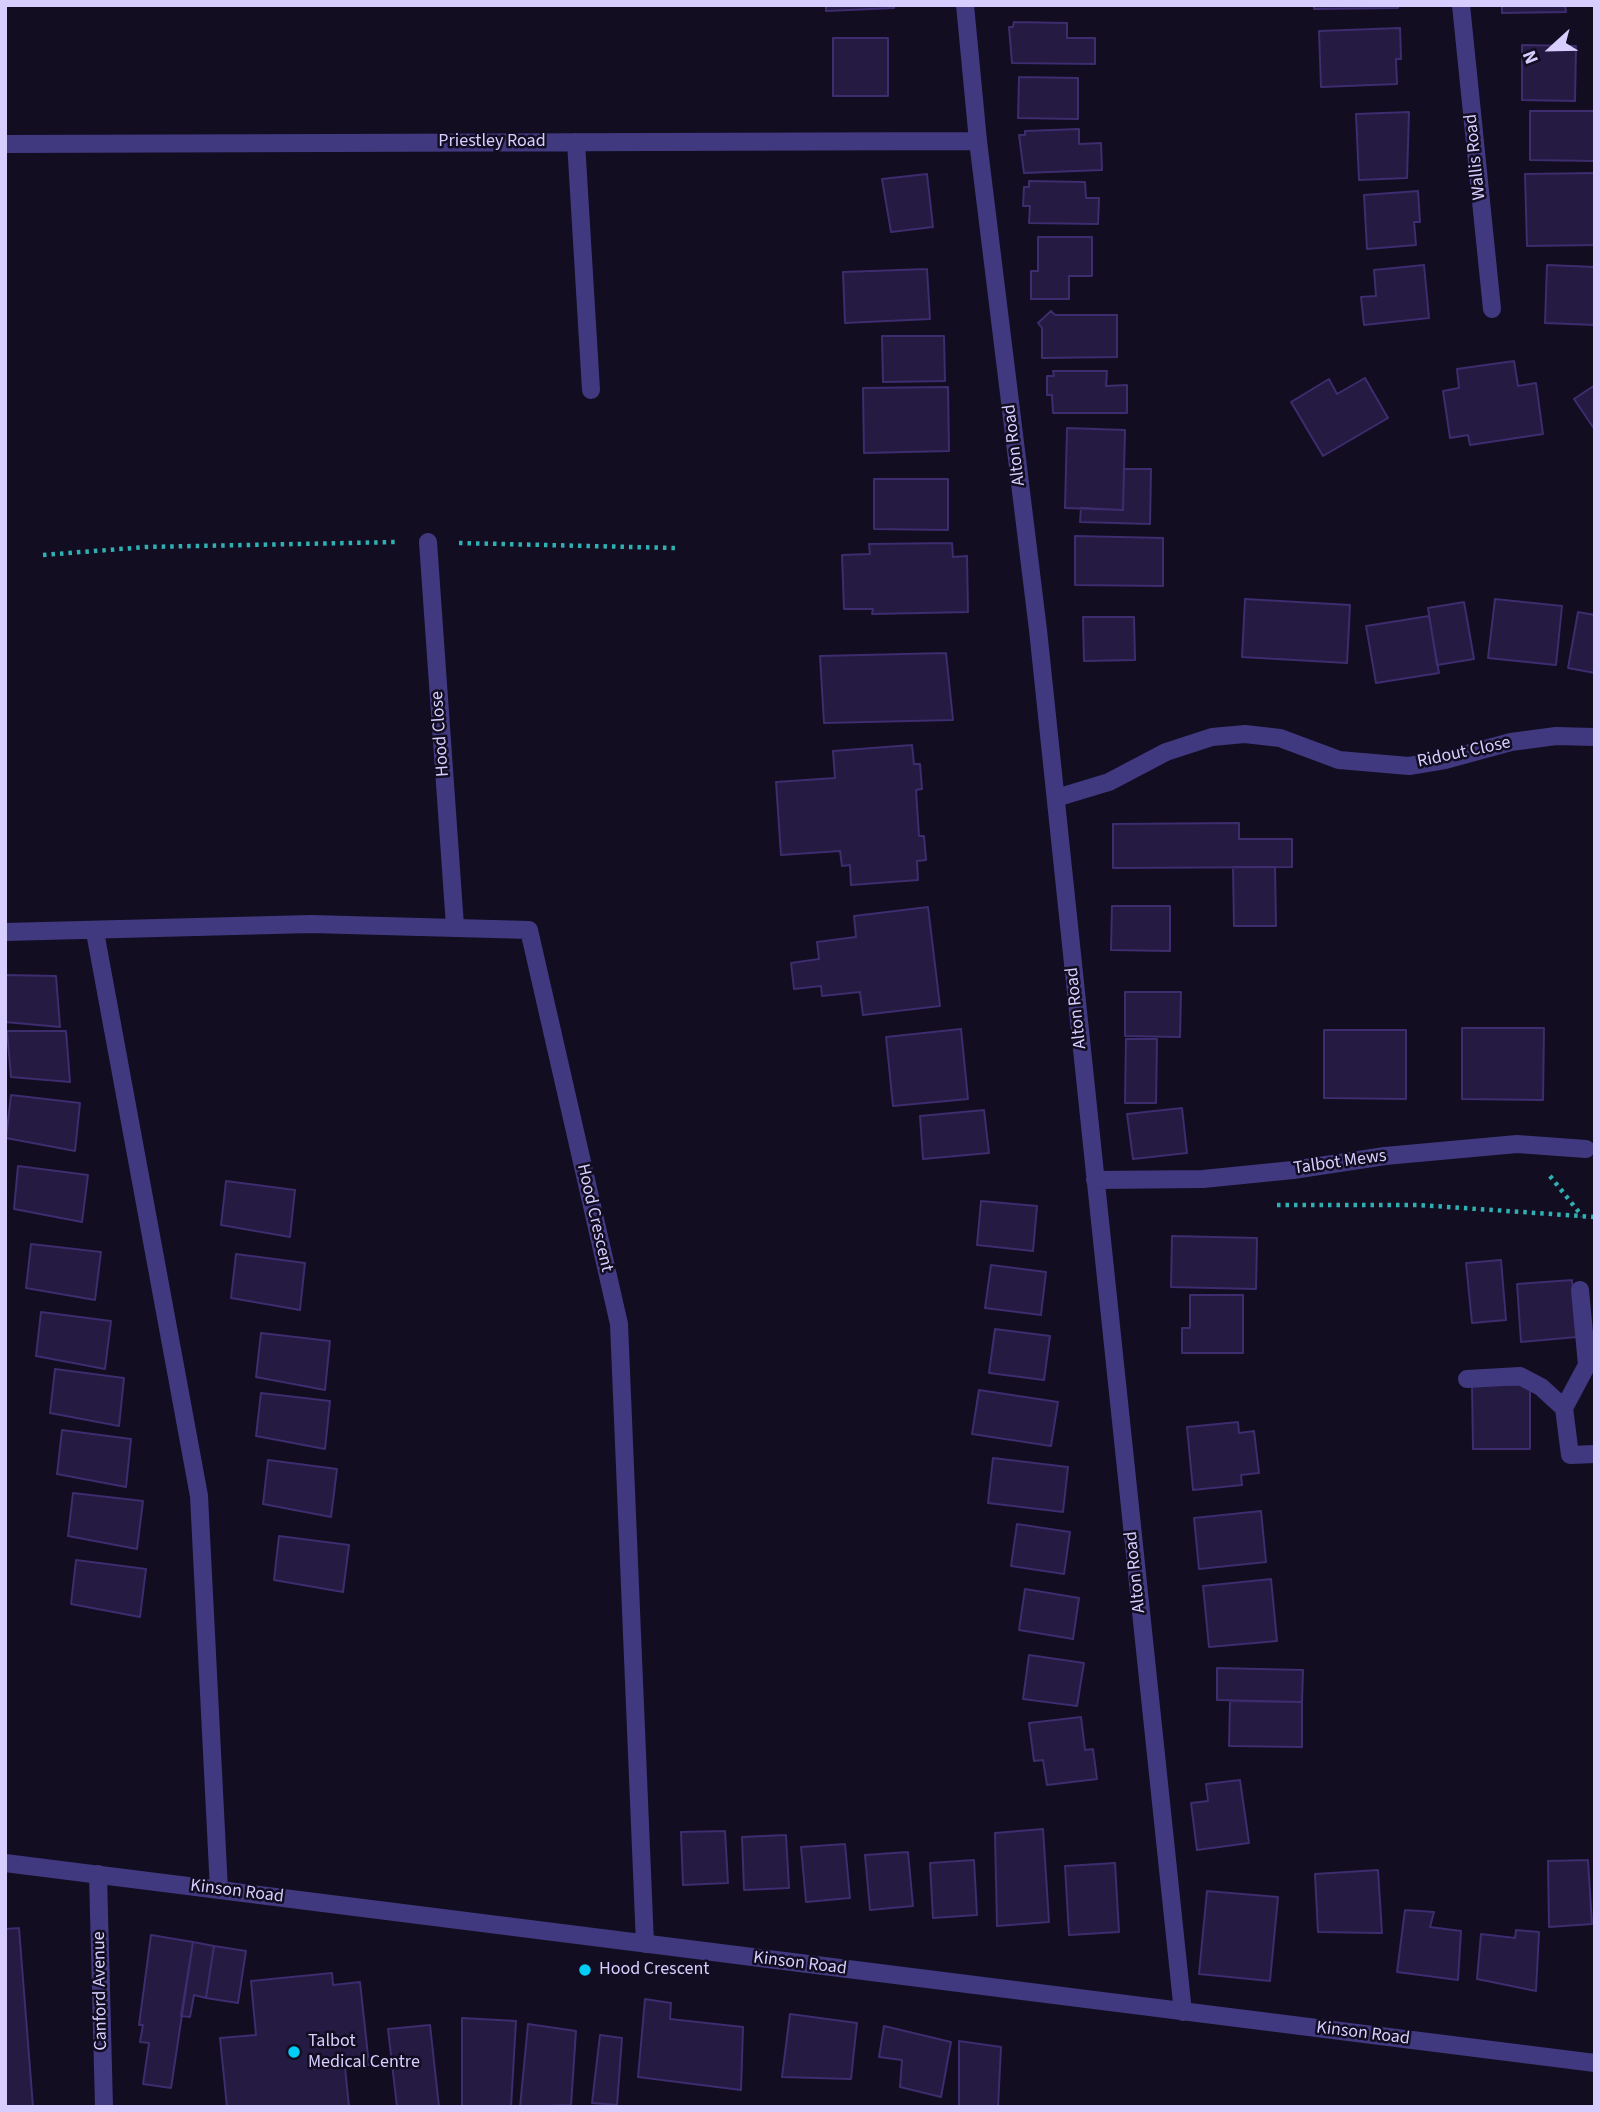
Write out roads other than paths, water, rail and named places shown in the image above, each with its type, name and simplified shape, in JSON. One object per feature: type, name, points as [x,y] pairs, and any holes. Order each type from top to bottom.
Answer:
[{"type":"street","name":"Alton Road","points":[[965,5],[978,141],[1056,798],[1183,2012]]},
{"type":"street","name":"Wallis Road","points":[[1461,5],[1492,309]]},
{"type":"street","name":"Priestley Road","points":[[5,144],[978,141]]},
{"type":"street","points":[[576,142],[592,390]]},
{"type":"street","name":"Hood Close","points":[[428,542],[455,926]]},
{"type":"street","name":"Ridout Close","points":[[1056,798],[1109,782],[1166,752],[1212,737],[1245,734],[1280,738],[1339,760],[1409,766],[1522,741],[1556,736],[1595,737]]},
{"type":"street","name":"Hood Crescent","points":[[5,933],[311,924],[528,930],[618,1324],[645,1944]]},
{"type":"street","points":[[95,932],[199,1496],[219,1890]]},
{"type":"street","name":"Talbot Mews","points":[[1095,1180],[1203,1179],[1293,1170],[1385,1156],[1517,1144],[1586,1149]]},
{"type":"street","points":[[1580,1290],[1587,1365],[1564,1408],[1570,1455],[1595,1454]]},
{"type":"street","points":[[1467,1379],[1520,1376],[1547,1391],[1564,1408]]},
{"type":"street","name":"Kinson Road","points":[[5,1863],[1595,2063]]},
{"type":"street","name":"Canford Avenue","points":[[98,1874],[104,2107]]},
{"type":"place","name":"Hood Crescent","points":[[585,1970]]},
{"type":"place","name":"Talbot Medical Centre","points":[[294,2052]]}]
